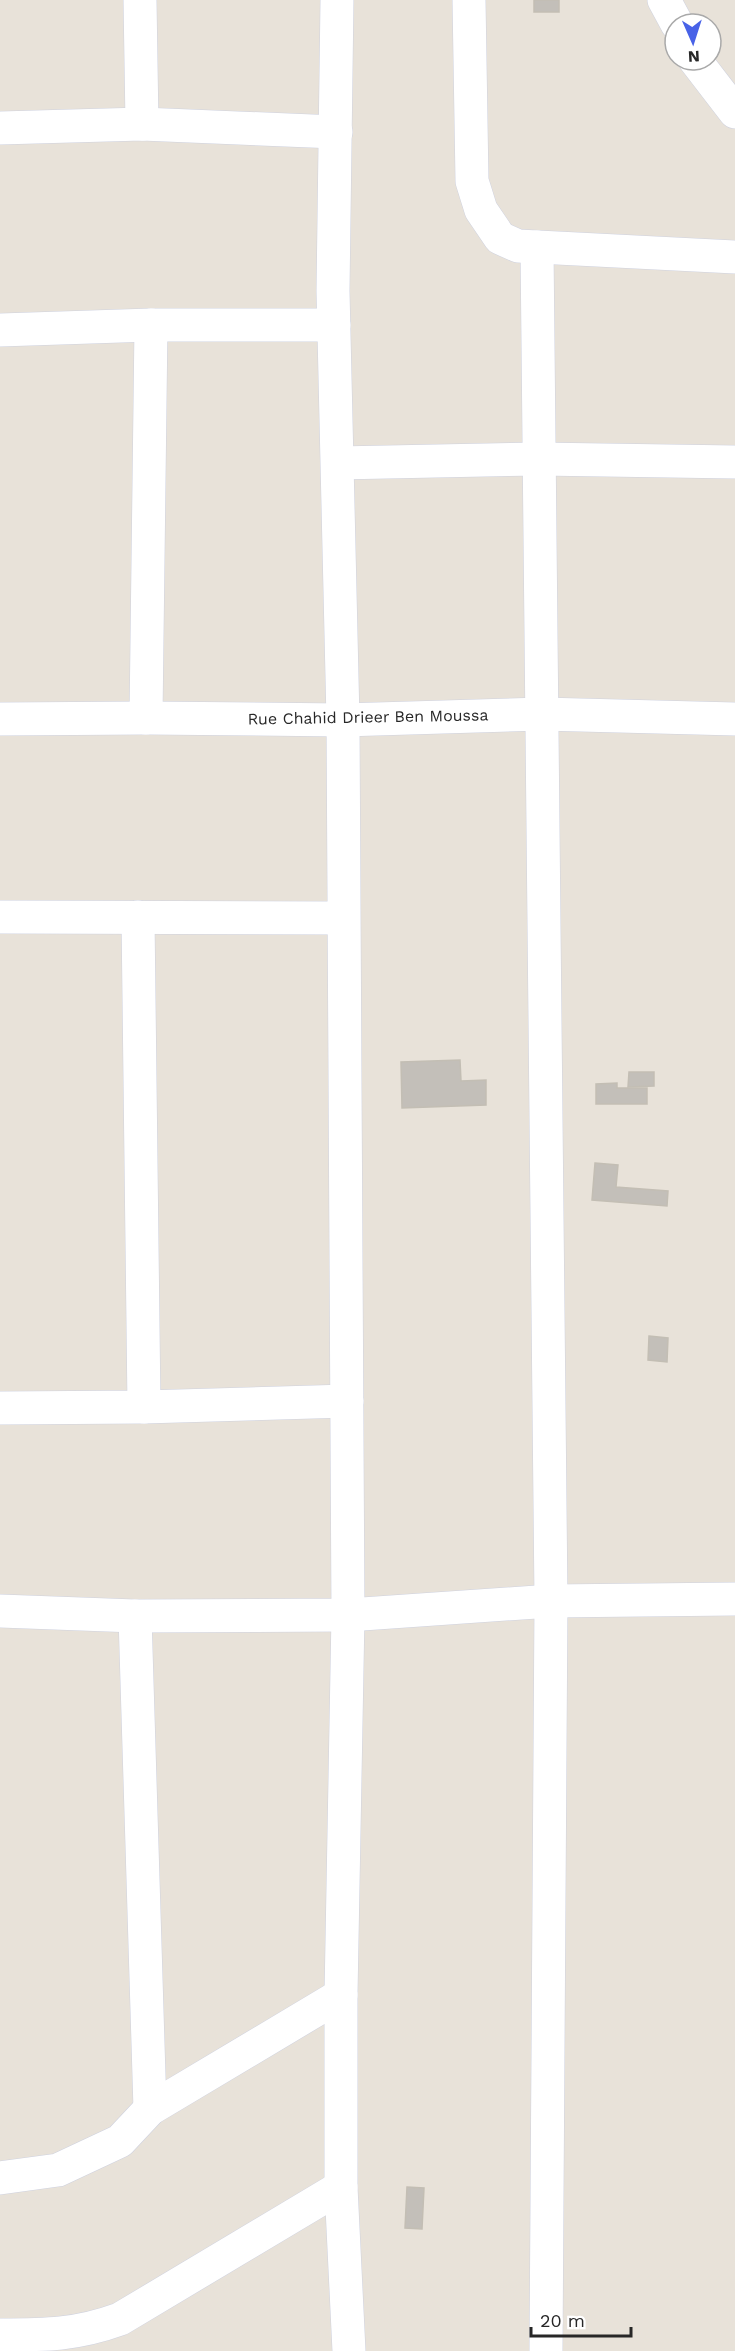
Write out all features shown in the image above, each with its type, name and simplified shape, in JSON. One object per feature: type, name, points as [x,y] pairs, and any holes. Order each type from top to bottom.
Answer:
[{"type":"street","points":[[140,0],[142,124]]},
{"type":"street","points":[[337,0],[334,325],[343,720],[348,1615],[341,1995],[341,2187],[349,2351]]},
{"type":"street","points":[[469,0],[472,181],[481,210],[500,238],[518,246],[735,257]]},
{"type":"street","points":[[704,72],[735,112]]},
{"type":"street","points":[[0,128],[142,124],[336,132]]},
{"type":"street","points":[[537,247],[551,1601],[546,2351]]},
{"type":"street","points":[[0,330],[151,325],[334,325]]},
{"type":"street","points":[[146,718],[151,325]]},
{"type":"street","points":[[338,463],[540,459],[735,462]]},
{"type":"street","name":"Rue Chahid Drieer Ben Moussa","points":[[0,719],[343,720],[542,714],[735,719]]},
{"type":"street","points":[[0,917],[343,918]]},
{"type":"street","points":[[138,917],[144,1407]]},
{"type":"street","points":[[0,1408],[144,1407],[347,1401]]},
{"type":"street","points":[[0,1611],[135,1616],[348,1615],[551,1601],[735,1599]]},
{"type":"street","points":[[135,1616],[150,2109]]},
{"type":"street","points":[[0,2178],[58,2170],[120,2141],[150,2109],[341,1995]]},
{"type":"street","points":[[0,2335],[52,2335],[90,2330],[120,2319],[341,2187]]},
{"type":"building","points":[[534,0],[559,0],[559,12],[534,12]]},
{"type":"building","points":[[460,1060],[461,1081],[486,1080],[486,1105],[402,1108],[401,1062]]},
{"type":"building","points":[[629,1072],[654,1072],[654,1086],[628,1087]]},
{"type":"building","points":[[617,1083],[617,1088],[647,1088],[647,1104],[596,1104],[596,1084]]},
{"type":"building","points":[[595,1163],[618,1165],[616,1187],[668,1191],[667,1206],[592,1200]]},
{"type":"building","points":[[649,1336],[668,1338],[667,1362],[648,1360]]},
{"type":"building","points":[[407,2187],[424,2188],[422,2229],[405,2228]]}]
